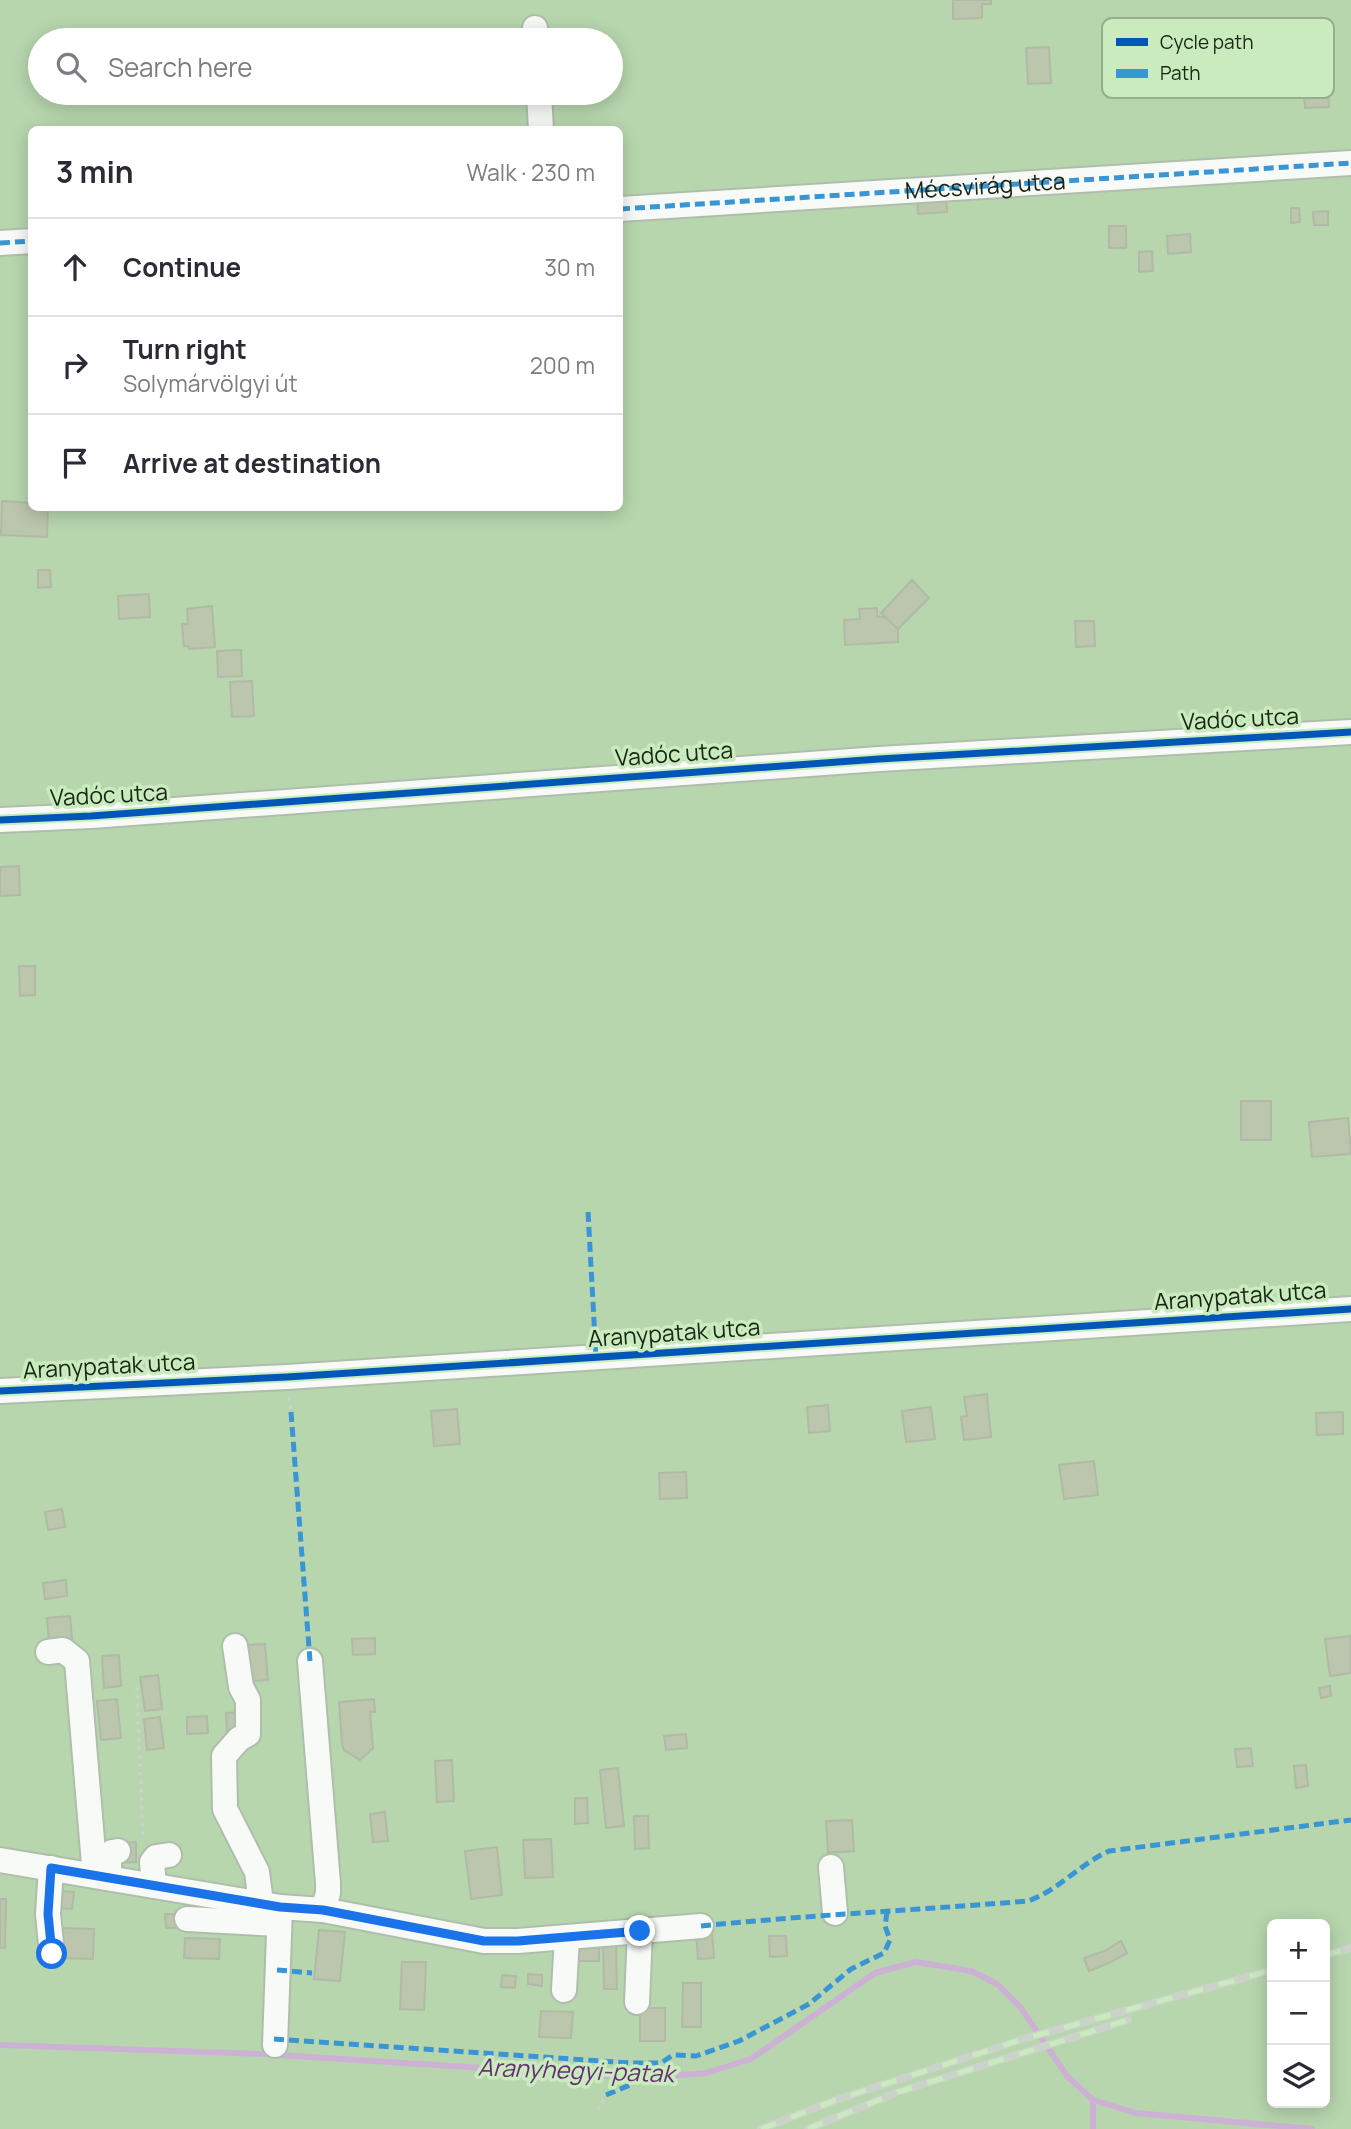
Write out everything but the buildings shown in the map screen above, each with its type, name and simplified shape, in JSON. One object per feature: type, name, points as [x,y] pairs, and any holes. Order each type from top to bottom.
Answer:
[{"type":"street","points":[[539,105],[541,126]]},
{"type":"street","name":"Mécsvirág utca","points":[[623,209],[1351,163]]},
{"type":"street","points":[[0,243],[28,241]]},
{"type":"street","name":"Vadóc utca","points":[[0,820],[91,816],[866,760],[1351,732]]},
{"type":"street","name":"Aranypatak utca","points":[[0,1391],[286,1377],[1351,1309]]},
{"type":"street","points":[[236,1646],[241,1687],[248,1700],[248,1734],[239,1739],[224,1756],[225,1809],[274,1911],[275,2045]]},
{"type":"street","points":[[48,1652],[63,1650],[77,1661],[102,1877]]},
{"type":"street","points":[[310,1661],[328,1883],[323,1910]]},
{"type":"street","points":[[102,1877],[109,1856],[112,1852],[118,1852]]},
{"type":"street","points":[[0,1860],[102,1877],[158,1868],[274,1911]]},
{"type":"street","points":[[831,1867],[835,1913]]},
{"type":"street","points":[[51,1868],[48,1914],[52,1954]]},
{"type":"street","points":[[187,1919],[274,1911],[323,1910],[484,1941],[701,1926]]},
{"type":"street","points":[[637,2002],[640,1931]]},
{"type":"street","points":[[564,1990],[568,1937]]},
{"type":"path","points":[[137,1687],[144,1857],[158,1868]]},
{"type":"path","points":[[631,2063],[631,2072]]},
{"type":"path","points":[[598,2110],[606,2095]]},
{"type":"green space","points":[[0,0],[1351,0],[1351,2129],[0,2129]]},
{"type":"waterway","name":"Aranyhegyi-patak","points":[[0,2045],[264,2054],[640,2078],[706,2073],[751,2059],[875,1973],[916,1962],[971,1971],[997,1984],[1021,2008],[1067,2076],[1093,2100],[1136,2113],[1312,2129]]},
{"type":"waterway","points":[[1093,2100],[1093,2129]]},
{"type":"railway","points":[[1330,1954],[1351,1948]]},
{"type":"railway","points":[[761,2129],[836,2100],[1023,2039],[1267,1971]]},
{"type":"railway","points":[[808,2129],[898,2092],[1128,2020]]},
{"type":"marked path","points":[[623,209],[1351,163]]},
{"type":"marked path","points":[[0,243],[28,241]]},
{"type":"marked path","points":[[588,1212],[596,1357]]},
{"type":"marked path","points":[[291,1412],[310,1661]]},
{"type":"marked path","points":[[701,1926],[1028,1901],[1050,1890],[1109,1851],[1351,1820]]},
{"type":"marked path","points":[[274,2039],[631,2063],[661,2063],[673,2055],[696,2056],[739,2041],[809,2004],[851,1969],[884,1953],[890,1940],[885,1926],[887,1912]]},
{"type":"marked path","points":[[277,1970],[312,1973]]},
{"type":"marked path","points":[[606,2095],[630,2085],[631,2072]]},
{"type":"cycle path","points":[[0,820],[91,816],[879,759],[1351,732]]},
{"type":"cycle path","points":[[0,1391],[287,1377],[1351,1309]]},
{"type":"route","points":[[52,1954],[48,1914],[51,1868],[280,1907],[323,1910],[484,1941],[518,1941],[640,1931]]}]
